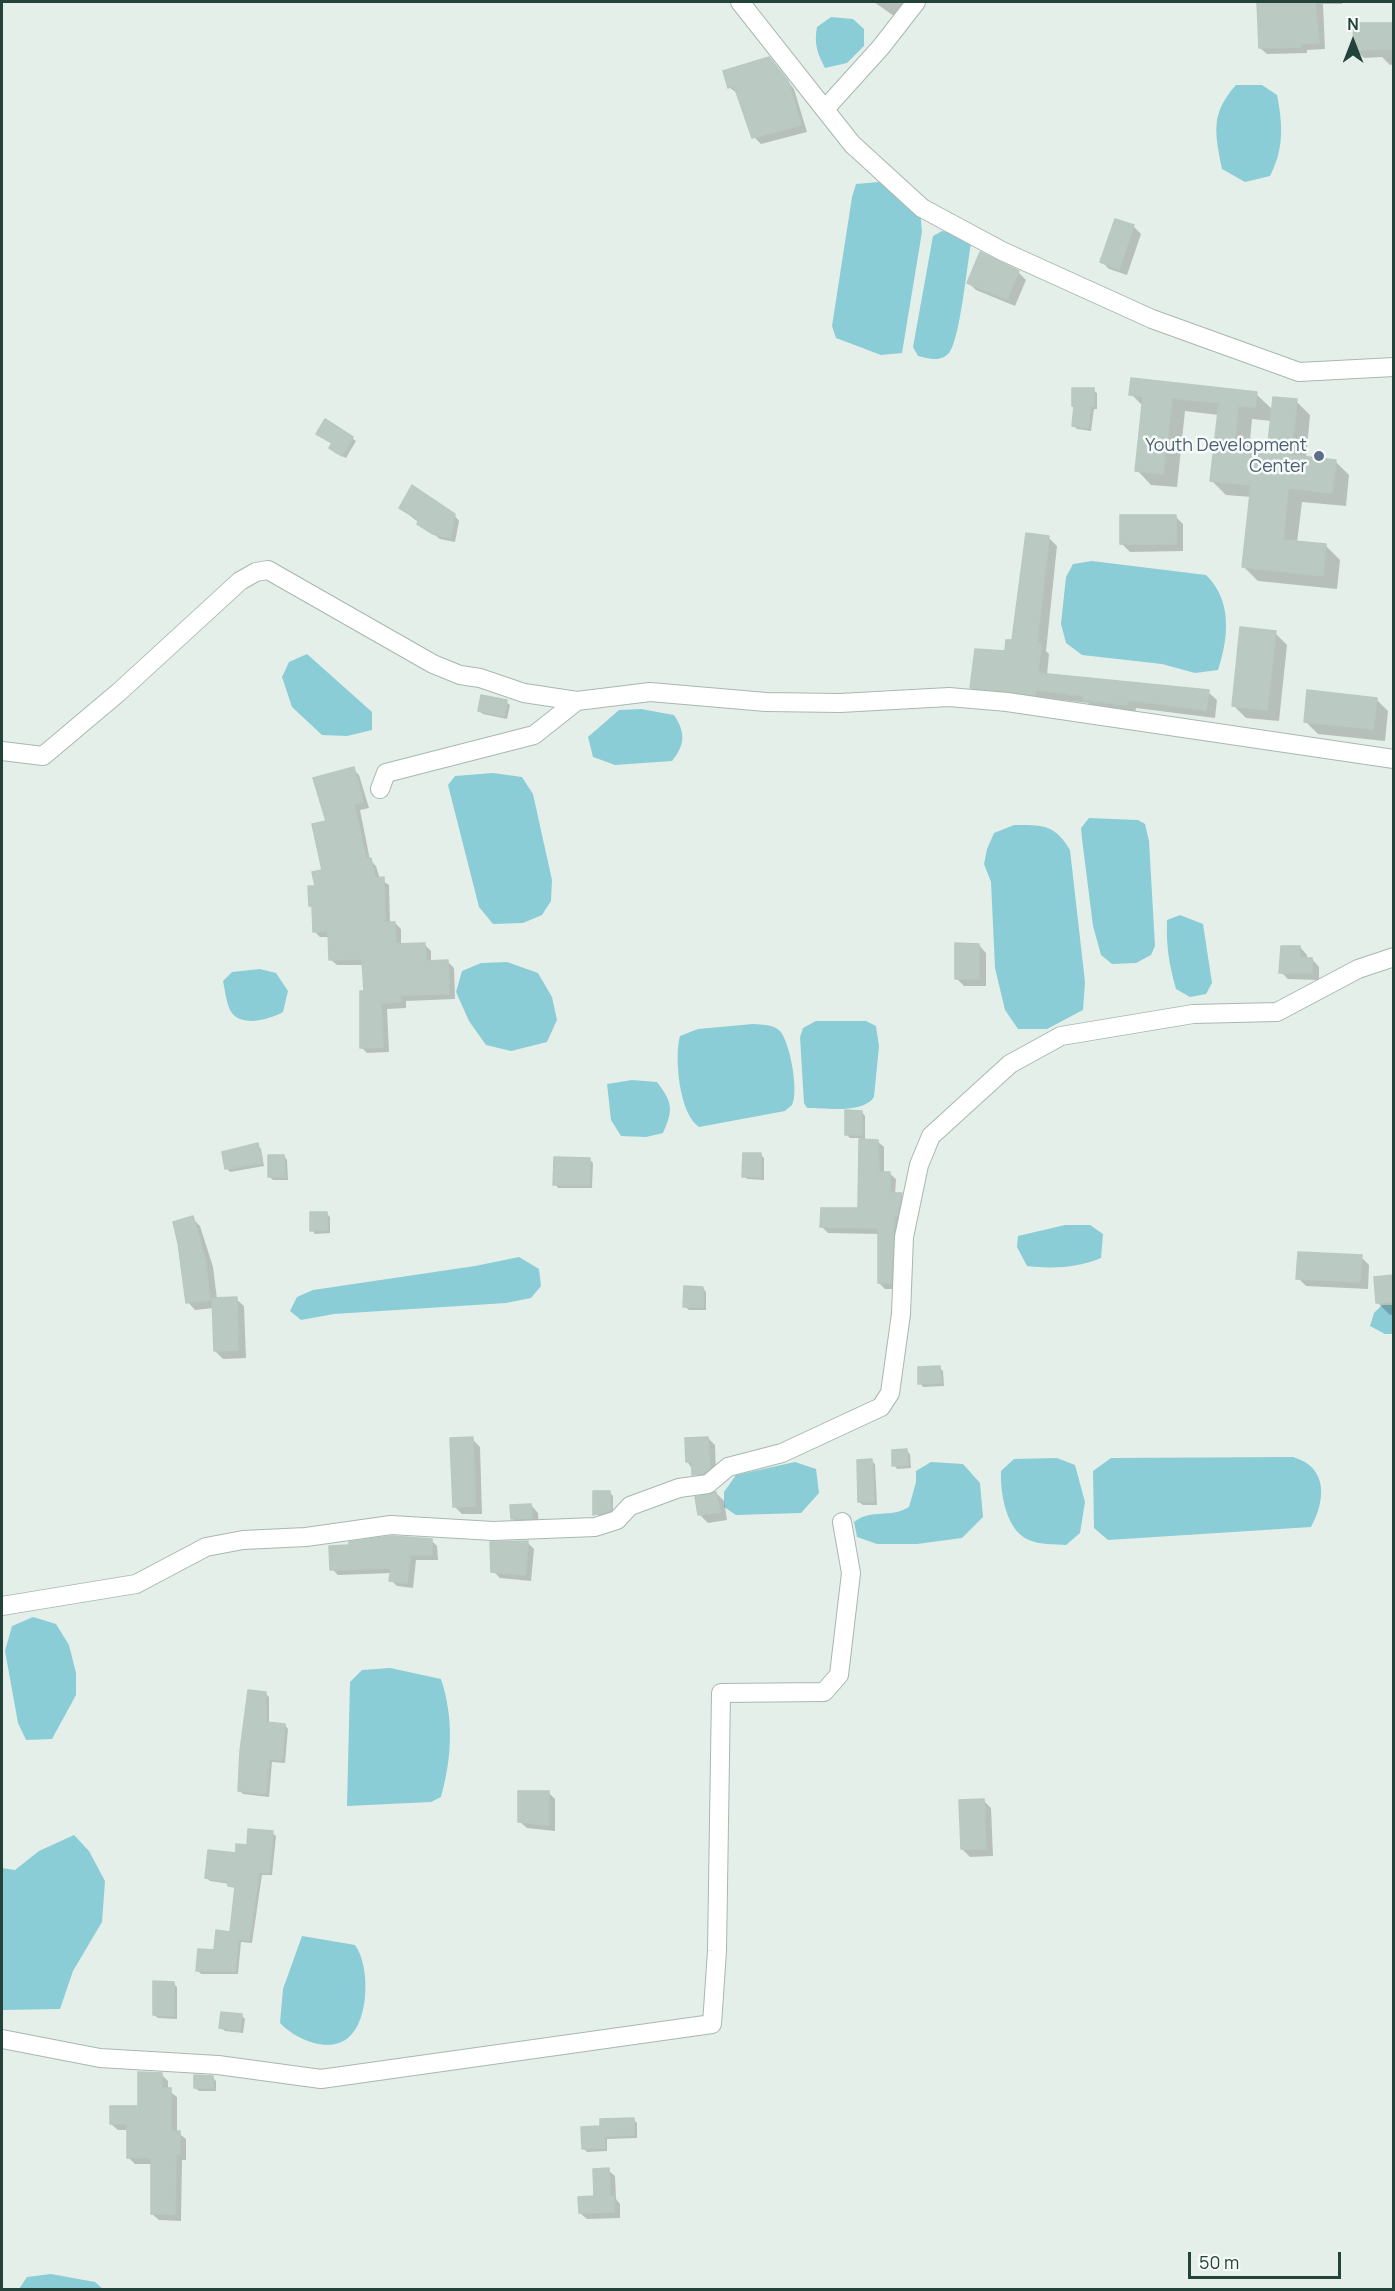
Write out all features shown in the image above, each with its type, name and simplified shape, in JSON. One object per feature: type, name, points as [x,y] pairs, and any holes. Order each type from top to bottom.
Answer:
[{"type":"street","points":[[740,2],[852,144],[922,208],[1002,251],[1152,319],[1299,372],[1394,367]]},
{"type":"street","points":[[825,109],[881,47],[916,2]]},
{"type":"street","points":[[2,751],[43,756],[118,693],[240,581],[256,572],[268,570],[433,664],[460,675],[480,678],[524,693],[577,701],[650,693],[766,702],[840,703],[949,697],[1007,702],[1393,760]]},
{"type":"street","points":[[380,789],[386,773],[534,735],[577,701]]},
{"type":"street","points":[[2,1606],[136,1584],[206,1547],[243,1540],[306,1537],[391,1525],[493,1531],[595,1527],[617,1520],[630,1506],[679,1488],[708,1484],[728,1467],[782,1453],[881,1407],[890,1393],[901,1314],[904,1237],[919,1165],[931,1136],[1010,1064],[1062,1036],[1192,1014],[1277,1012],[1358,969],[1394,957]]},
{"type":"street","points":[[2,2039],[100,2058],[218,2065],[321,2079],[712,2024],[717,1951],[721,1693],[824,1692],[839,1675],[851,1573],[842,1522]]},
{"type":"water","points":[[831,17],[853,19],[864,29],[864,46],[847,63],[825,68],[817,48],[816,33],[817,27]]},
{"type":"water","points":[[1236,85],[1262,85],[1277,95],[1280,117],[1280,146],[1270,176],[1245,182],[1222,169],[1216,134],[1218,115],[1222,105]]},
{"type":"water","points":[[879,182],[920,209],[922,232],[902,353],[881,355],[836,338],[832,326],[856,184]]},
{"type":"water","points":[[942,231],[957,234],[971,244],[960,318],[953,345],[946,356],[931,359],[918,356],[913,347],[933,236]]},
{"type":"water","points":[[1092,561],[1206,575],[1220,596],[1226,619],[1224,645],[1218,670],[1195,673],[1162,664],[1082,655],[1066,643],[1061,624],[1066,577],[1073,564]]},
{"type":"water","points":[[307,654],[372,712],[372,730],[347,736],[322,735],[292,707],[282,677],[289,662]]},
{"type":"water","points":[[641,709],[674,715],[678,721],[682,733],[682,744],[672,761],[615,765],[593,757],[588,737],[619,710]]},
{"type":"water","points":[[493,773],[522,777],[533,794],[552,880],[551,901],[542,915],[523,923],[493,924],[479,907],[448,785],[455,776]]},
{"type":"water","points":[[1089,818],[1138,820],[1145,824],[1149,841],[1155,946],[1151,955],[1136,963],[1112,964],[1101,955],[1093,926],[1081,828]]},
{"type":"water","points":[[1014,825],[1047,828],[1059,835],[1070,850],[1085,982],[1083,1010],[1047,1029],[1018,1029],[1005,1010],[995,968],[991,882],[984,864],[994,833]]},
{"type":"water","points":[[1180,915],[1203,924],[1212,983],[1206,994],[1190,997],[1176,989],[1168,955],[1167,920]]},
{"type":"water","points":[[507,962],[538,973],[552,997],[557,1020],[547,1042],[511,1051],[486,1045],[469,1021],[456,992],[462,971],[481,963]]},
{"type":"water","points":[[260,969],[276,973],[288,991],[283,1012],[262,1020],[240,1019],[230,1010],[223,981],[232,972]]},
{"type":"water","points":[[816,1021],[866,1021],[876,1026],[879,1046],[874,1097],[869,1102],[862,1106],[843,1109],[807,1108],[804,1103],[800,1037],[803,1028]]},
{"type":"water","points":[[753,1024],[774,1027],[784,1037],[794,1079],[792,1105],[785,1111],[699,1127],[687,1110],[680,1085],[678,1045],[680,1036],[698,1029]]},
{"type":"water","points":[[632,1080],[657,1082],[666,1095],[670,1112],[663,1133],[646,1137],[621,1136],[611,1120],[607,1084]]},
{"type":"water","points":[[1065,1225],[1090,1225],[1103,1234],[1101,1258],[1065,1267],[1027,1266],[1017,1247],[1018,1236]]},
{"type":"water","points":[[519,1257],[539,1269],[541,1286],[531,1298],[506,1303],[334,1314],[301,1320],[290,1311],[297,1297],[313,1290],[475,1266]]},
{"type":"water","points":[[1382,1305],[1393,1305],[1393,1334],[1385,1334],[1370,1326],[1374,1313]]},
{"type":"water","points":[[1293,1457],[1313,1468],[1321,1486],[1319,1506],[1311,1527],[1108,1540],[1094,1528],[1093,1471],[1111,1458]]},
{"type":"water","points":[[1057,1458],[1075,1465],[1085,1502],[1080,1533],[1066,1545],[1037,1543],[1021,1535],[1010,1520],[1003,1500],[1001,1471],[1014,1459]]},
{"type":"water","points":[[795,1462],[816,1469],[819,1493],[801,1513],[736,1515],[724,1507],[724,1492],[736,1475]]},
{"type":"water","points":[[931,1462],[963,1464],[980,1483],[983,1517],[962,1538],[917,1544],[877,1544],[857,1537],[854,1522],[867,1515],[902,1511],[909,1507],[916,1482],[916,1471]]},
{"type":"water","points":[[33,1617],[56,1624],[69,1645],[76,1673],[76,1695],[52,1739],[26,1740],[18,1723],[5,1651],[12,1626]]},
{"type":"water","points":[[390,1668],[441,1679],[448,1708],[450,1738],[441,1797],[431,1802],[347,1806],[350,1682],[362,1670]]},
{"type":"water","points":[[74,1835],[89,1851],[105,1881],[102,1922],[73,1971],[60,2009],[3,2010],[2,1868],[15,1870],[39,1851]]},
{"type":"water","points":[[302,1936],[355,1945],[360,1954],[365,1978],[364,2006],[355,2030],[340,2043],[322,2045],[303,2039],[280,2023],[283,1989]]},
{"type":"water","points":[[51,2274],[95,2282],[103,2289],[19,2289],[27,2277]]},
{"type":"building","points":[[1257,2],[1315,2],[1319,43],[1301,44],[1301,47],[1259,48]]},
{"type":"building","points":[[1353,23],[1394,23],[1394,49],[1354,50]]},
{"type":"building","points":[[769,57],[788,81],[801,125],[752,138],[734,86],[728,88],[723,71]]},
{"type":"building","points":[[1115,219],[1134,225],[1119,269],[1100,262]]},
{"type":"building","points":[[980,252],[1019,271],[1007,299],[967,283]]},
{"type":"building","points":[[1131,378],[1257,392],[1255,407],[1238,406],[1234,448],[1267,452],[1273,397],[1297,399],[1291,455],[1336,460],[1332,493],[1288,488],[1283,540],[1326,544],[1323,576],[1242,567],[1251,485],[1210,481],[1219,403],[1172,398],[1163,474],[1135,471],[1143,396],[1129,395]]},
{"type":"building","points":[[1072,388],[1094,388],[1094,406],[1091,406],[1088,428],[1072,426],[1074,406],[1072,406]]},
{"type":"building","points":[[325,419],[353,437],[342,456],[329,448],[332,443],[316,434]]},
{"type":"building","points":[[412,485],[455,514],[450,538],[433,534],[417,524],[419,520],[399,508]]},
{"type":"building","points":[[1120,515],[1176,515],[1176,544],[1120,544]]},
{"type":"building","points":[[1026,533],[1049,536],[1037,643],[1041,644],[1038,673],[1209,690],[1206,710],[1127,700],[1127,705],[1083,700],[1084,696],[1036,690],[1035,695],[970,688],[975,649],[1005,651],[1006,640],[1012,640]]},
{"type":"building","points":[[1240,627],[1276,631],[1267,710],[1232,706]]},
{"type":"building","points":[[1307,690],[1377,698],[1373,729],[1304,722]]},
{"type":"building","points":[[481,695],[507,700],[504,716],[478,711]]},
{"type":"building","points":[[354,767],[363,802],[354,804],[366,859],[371,858],[375,878],[384,877],[385,922],[395,922],[396,944],[425,943],[426,961],[448,960],[449,994],[400,995],[400,1002],[381,1003],[383,1047],[360,1048],[360,991],[364,991],[362,959],[329,960],[328,931],[313,932],[312,906],[309,906],[308,886],[315,886],[312,872],[322,870],[312,824],[326,821],[313,778]]},
{"type":"building","points":[[955,943],[979,944],[979,979],[955,979]]},
{"type":"building","points":[[1281,946],[1300,946],[1300,958],[1312,958],[1312,973],[1279,973]]},
{"type":"building","points":[[845,1110],[862,1111],[862,1135],[845,1135]]},
{"type":"building","points":[[859,1139],[878,1140],[879,1172],[890,1172],[890,1193],[902,1193],[897,1216],[894,1216],[891,1283],[878,1283],[878,1228],[820,1227],[821,1208],[858,1208]]},
{"type":"building","points":[[258,1143],[262,1163],[225,1169],[222,1152]]},
{"type":"building","points":[[743,1153],[761,1153],[761,1177],[742,1177]]},
{"type":"building","points":[[268,1155],[284,1155],[285,1177],[268,1177]]},
{"type":"building","points":[[554,1157],[590,1158],[589,1185],[553,1185]]},
{"type":"building","points":[[310,1212],[327,1212],[327,1230],[310,1231]]},
{"type":"building","points":[[193,1216],[205,1259],[210,1300],[186,1303],[173,1222]]},
{"type":"building","points":[[1298,1252],[1362,1255],[1360,1282],[1296,1279]]},
{"type":"building","points":[[1394,1275],[1394,1302],[1376,1303],[1374,1277]]},
{"type":"building","points":[[684,1286],[703,1287],[703,1307],[683,1307]]},
{"type":"building","points":[[237,1297],[238,1350],[214,1351],[212,1298]]},
{"type":"building","points":[[940,1366],[941,1383],[918,1384],[918,1367]]},
{"type":"building","points":[[473,1437],[475,1506],[453,1507],[450,1438]]},
{"type":"building","points":[[708,1437],[710,1468],[703,1473],[692,1475],[692,1462],[686,1462],[685,1438]]},
{"type":"building","points":[[907,1449],[908,1465],[892,1466],[892,1450]]},
{"type":"building","points":[[872,1459],[874,1502],[858,1502],[857,1460]]},
{"type":"building","points":[[593,1491],[610,1491],[611,1510],[593,1515]]},
{"type":"building","points":[[716,1492],[720,1512],[698,1515],[695,1497]]},
{"type":"building","points":[[531,1504],[532,1518],[511,1519],[510,1505]]},
{"type":"building","points":[[391,1536],[432,1539],[432,1555],[410,1555],[407,1583],[389,1581],[391,1568],[330,1570],[329,1546],[349,1545],[349,1542]]},
{"type":"building","points":[[528,1541],[525,1575],[491,1572],[490,1542]]},
{"type":"building","points":[[248,1690],[266,1692],[266,1722],[285,1724],[282,1760],[269,1759],[266,1794],[238,1791],[240,1751]]},
{"type":"building","points":[[518,1791],[549,1791],[549,1825],[518,1822]]},
{"type":"building","points":[[984,1799],[986,1849],[961,1849],[959,1800]]},
{"type":"building","points":[[248,1829],[273,1831],[269,1873],[259,1872],[249,1940],[238,1939],[235,1971],[196,1971],[198,1949],[214,1950],[216,1930],[230,1932],[235,1887],[228,1886],[228,1882],[205,1878],[208,1850],[236,1853],[236,1844],[247,1845]]},
{"type":"building","points":[[153,1981],[174,1982],[174,2016],[153,2015]]},
{"type":"building","points":[[221,2012],[242,2014],[240,2031],[219,2028]]},
{"type":"building","points":[[138,2072],[162,2073],[162,2088],[171,2088],[171,2131],[180,2131],[180,2154],[176,2154],[175,2214],[151,2214],[151,2158],[127,2158],[127,2124],[110,2124],[110,2106],[138,2106]]},
{"type":"building","points":[[194,2075],[213,2076],[213,2088],[194,2088]]},
{"type":"building","points":[[634,2118],[634,2135],[604,2136],[605,2148],[582,2149],[581,2127],[600,2126],[600,2119]]},
{"type":"building","points":[[609,2168],[610,2196],[614,2196],[614,2212],[579,2213],[578,2197],[594,2196],[593,2169]]},
{"type":"place","name":"Youth Development Center","points":[[1319,456]]}]
